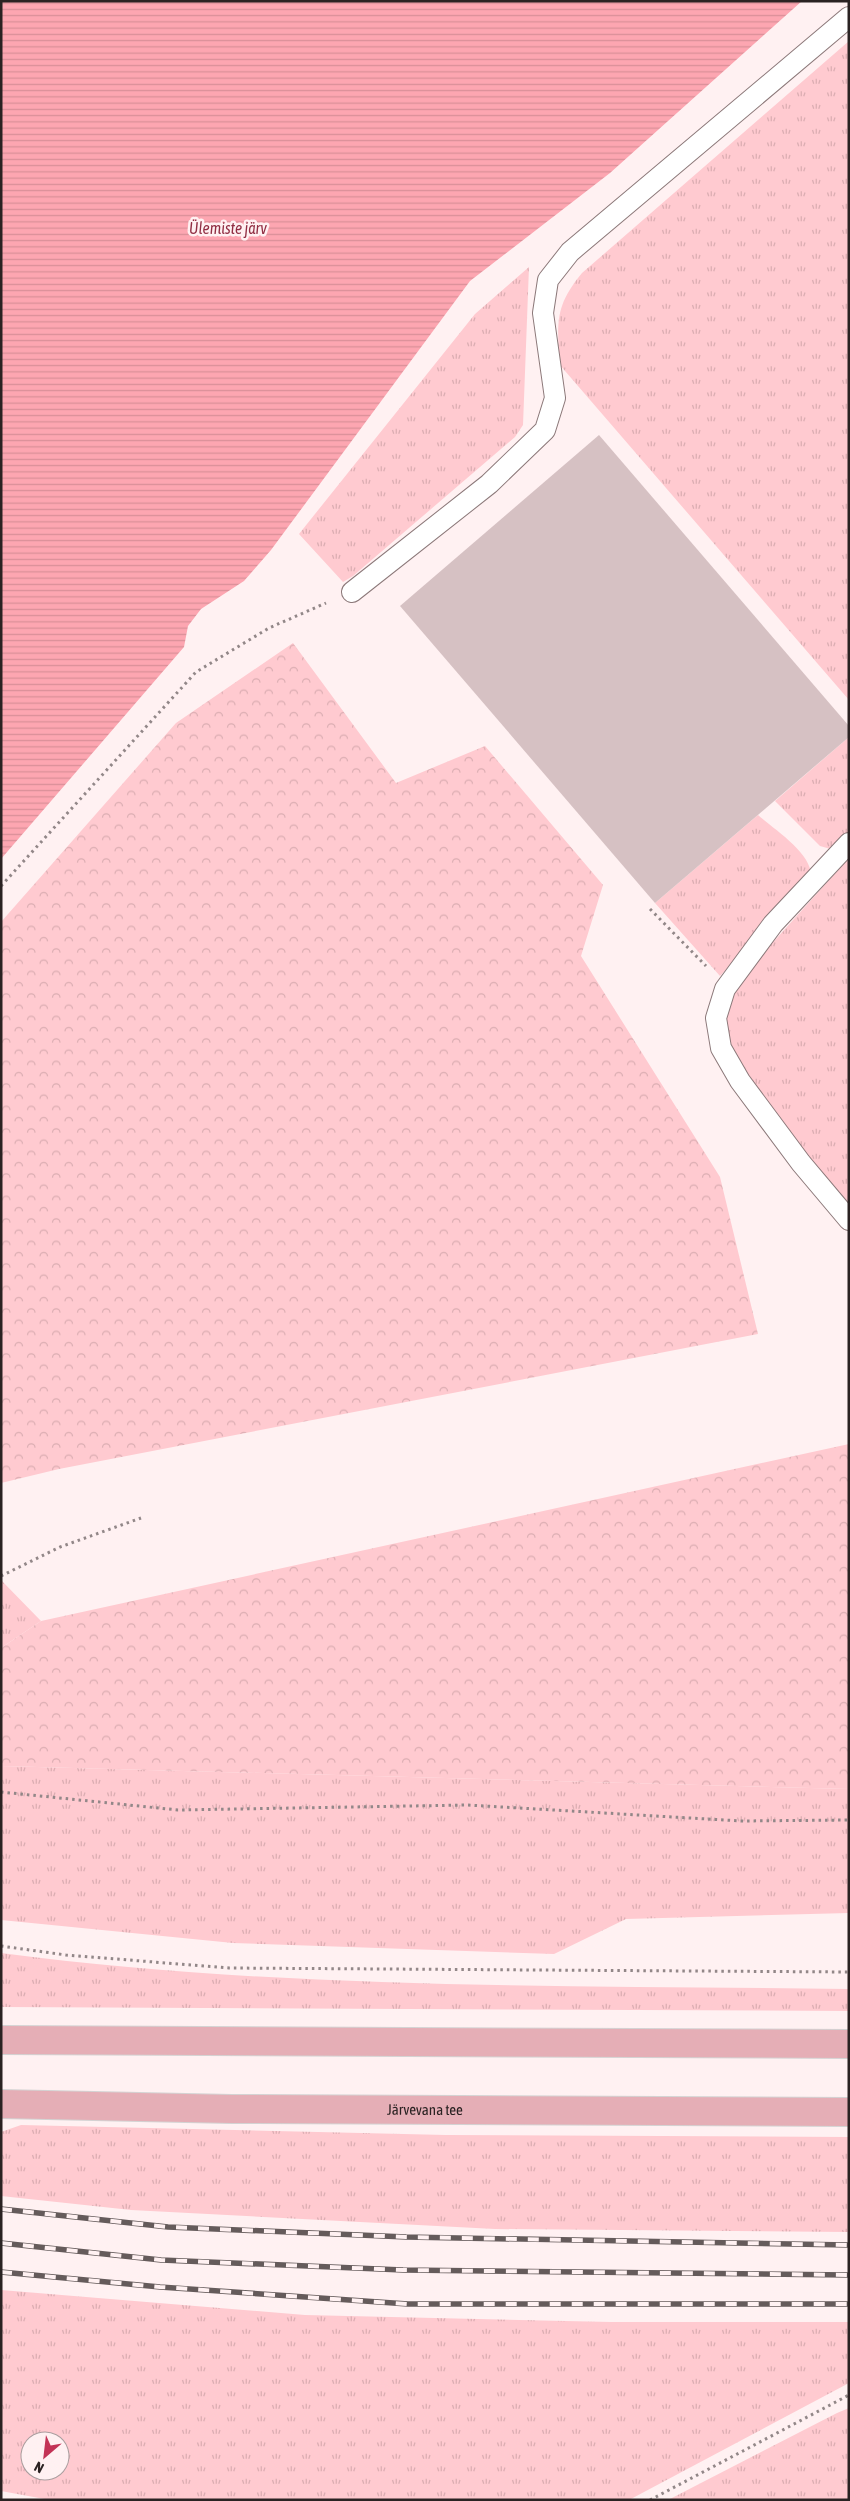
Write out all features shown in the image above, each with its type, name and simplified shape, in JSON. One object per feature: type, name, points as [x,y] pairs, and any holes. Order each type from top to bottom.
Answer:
[{"type":"main road","points":[[1,2040],[74,2042],[849,2044]]},
{"type":"main road","name":"Järvevana tee","points":[[1,2104],[242,2110],[849,2112]]},
{"type":"lane","points":[[352,592],[489,484],[545,430],[555,398],[543,313],[544,305],[548,280],[570,252],[849,17]]},
{"type":"lane","points":[[849,843],[773,924],[725,989],[716,1018],[721,1048],[740,1080],[801,1162],[849,1220]]},
{"type":"path","points":[[1,886],[196,672],[269,628],[352,592]]},
{"type":"path","points":[[650,909],[707,967]]},
{"type":"path","points":[[1,1576],[60,1547],[141,1518]]},
{"type":"path","points":[[1,1792],[178,1810],[468,1805],[741,1821],[849,1820]]},
{"type":"path","points":[[1,1946],[66,1955],[229,1968],[849,1972]]},
{"type":"path","points":[[650,2500],[849,2395]]},
{"type":"green space","points":[[849,41],[849,700],[559,364],[558,326],[566,296],[582,273]]},
{"type":"green space","points":[[529,267],[523,425],[515,437],[353,576],[343,582],[299,534],[475,314]]},
{"type":"green space","points":[[293,643],[396,783],[485,746],[603,885],[581,956],[720,1177],[758,1334],[59,1469],[1,1483],[1,922],[176,723]]},
{"type":"green space","points":[[849,737],[849,834],[834,850],[820,846],[775,801]]},
{"type":"green space","points":[[758,815],[791,842],[806,859],[810,867],[811,876],[720,976],[655,903]]},
{"type":"green space","points":[[849,858],[849,1206],[796,1141],[753,1083],[736,1056],[725,1032],[722,1011],[731,989]]},
{"type":"green space","points":[[849,1444],[849,1789],[1,1766],[1,1648],[41,1621]]},
{"type":"green space","points":[[1,1580],[41,1621],[1,1648]]},
{"type":"green space","points":[[1,1766],[849,1789],[849,1913],[626,1919],[554,1954],[233,1943],[1,1920]]},
{"type":"green space","points":[[1,1953],[212,1974],[318,1980],[531,1986],[849,1989],[849,2011],[1,2007]]},
{"type":"green space","points":[[21,2125],[446,2135],[849,2137],[849,2232],[495,2229],[131,2210],[1,2196],[1,2132]]},
{"type":"green space","points":[[1,2290],[305,2315],[611,2322],[849,2322],[849,2383],[629,2500],[50,2500],[1,2491]]},
{"type":"green space","points":[[849,2408],[848,2500],[668,2500],[837,2413]]},
{"type":"water","name":"Ülemiste järv","points":[[1,1],[802,1],[610,173],[470,281],[271,550],[244,581],[201,609],[188,626],[184,647],[1,859]]},
{"type":"building","points":[[599,435],[849,726],[849,737],[655,903],[400,606]]},
{"type":"railway","points":[[1,2209],[168,2227],[406,2237],[849,2245]]},
{"type":"railway","points":[[1,2243],[161,2260],[403,2270],[849,2275]]},
{"type":"railway","points":[[1,2272],[160,2287],[408,2304],[849,2304]]}]
